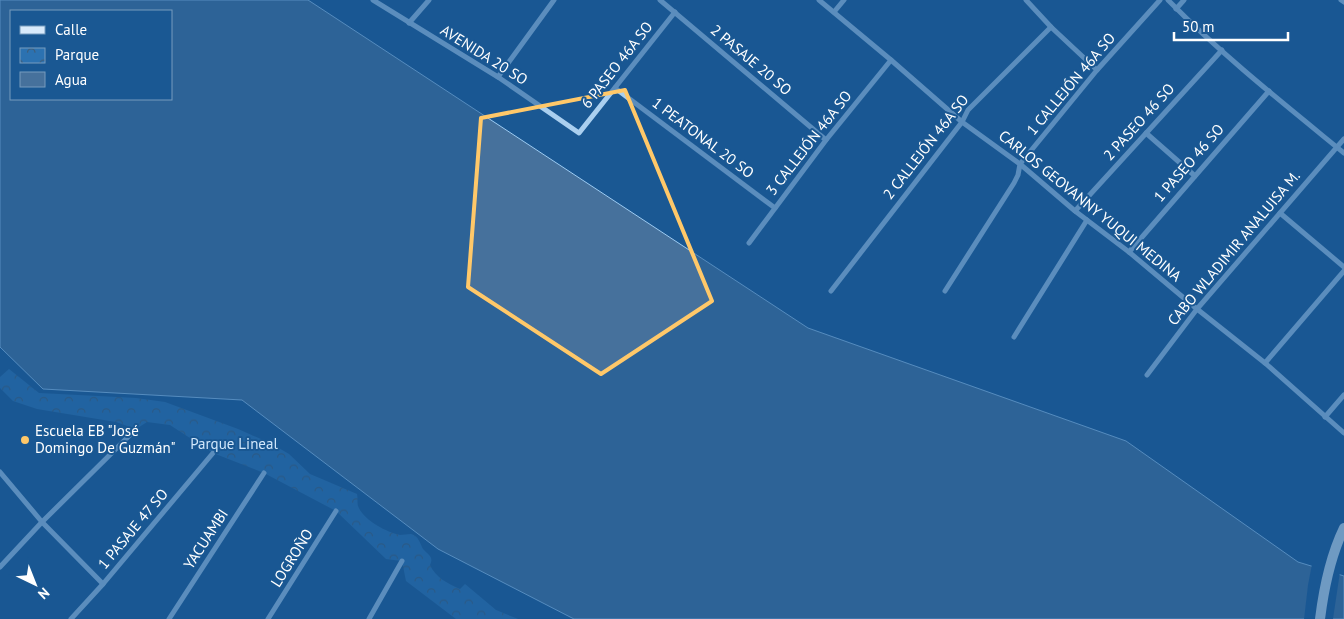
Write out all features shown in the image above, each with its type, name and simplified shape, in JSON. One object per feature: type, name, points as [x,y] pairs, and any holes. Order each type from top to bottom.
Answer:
[{"type":"street","name":"AVENIDA 20 SO","points":[[373,0],[498,77],[579,133]]},
{"type":"street","points":[[409,23],[429,0]]},
{"type":"street","points":[[498,77],[554,0]]},
{"type":"street","name":"2 PASAJE 20 SO","points":[[660,0],[826,140]]},
{"type":"street","name":"CARLOS GEOVANNY YUQUI MEDINA","points":[[819,0],[962,122],[1020,164],[1086,220],[1129,252],[1265,363],[1344,433]]},
{"type":"street","points":[[834,12],[844,0]]},
{"type":"street","points":[[1026,0],[1051,27],[1097,70]]},
{"type":"street","name":"1 CALLEJÓN 46A SO","points":[[945,291],[1014,183],[1020,164],[1097,70],[1160,0]]},
{"type":"street","points":[[1168,0],[1268,91],[1344,153]]},
{"type":"street","points":[[1176,9],[1184,0]]},
{"type":"street","name":"6 PASEO 46A SO","points":[[579,133],[675,12]]},
{"type":"street","name":"2 CALLEJÓN 46A SO","points":[[831,291],[962,122],[968,110],[1051,27]]},
{"type":"street","name":"2 PASEO 46 SO","points":[[1075,211],[1222,50]]},
{"type":"street","name":"3 CALLEJÓN 46A SO","points":[[748,243],[826,140],[891,60]]},
{"type":"street","name":"1 PEATONAL 20 SO","points":[[615,88],[775,208]]},
{"type":"street","name":"1 PASEO 46 SO","points":[[1129,252],[1268,91]]},
{"type":"street","points":[[1146,134],[1194,176]]},
{"type":"street","name":"CABO WLADIMIR ANALUISA M.","points":[[1147,375],[1197,309],[1344,139]]},
{"type":"street","points":[[1280,213],[1344,267]]},
{"type":"street","points":[[1014,337],[1086,220]]},
{"type":"street","points":[[1265,363],[1344,271]]},
{"type":"street","points":[[1325,417],[1344,395]]},
{"type":"street","points":[[0,567],[42,522],[136,429]]},
{"type":"street","name":"1 PASAJE 47 SO","points":[[71,619],[103,584],[213,453]]},
{"type":"street","points":[[0,472],[42,522],[103,584]]},
{"type":"street","name":"YACUAMBI","points":[[169,619],[264,473]]},
{"type":"street","name":"LOGROÑO","points":[[268,619],[336,511]]},
{"type":"street","points":[[1320,619],[1331,560],[1344,529]]},
{"type":"street","points":[[369,619],[402,562]]},
{"type":"highlighted area","points":[[625,90],[712,301],[601,374],[468,287],[481,118]]},
{"type":"green space","name":"Parque Lineal","points":[[9,369],[39,393],[136,398],[165,402],[270,443],[289,454],[310,474],[357,494],[358,505],[361,511],[376,525],[400,535],[411,534],[416,536],[423,549],[431,558],[430,565],[432,569],[442,580],[460,589],[465,584],[496,610],[518,619],[456,619],[406,581],[402,561],[386,559],[336,511],[264,473],[213,453],[170,425],[147,422],[136,429],[116,422],[37,409],[13,401],[0,388],[0,377]]},
{"type":"water","points":[[0,0],[308,0],[808,328],[1126,441],[1298,562],[1344,576],[1344,619],[574,619],[438,549],[242,400],[43,389],[0,347]]},
{"type":"pier","points":[[1312,564],[1340,572],[1333,619],[1304,619]]},
{"type":"place","name":"Escuela EB \"José Domingo De Guzmán\"","points":[[25,440]]}]
